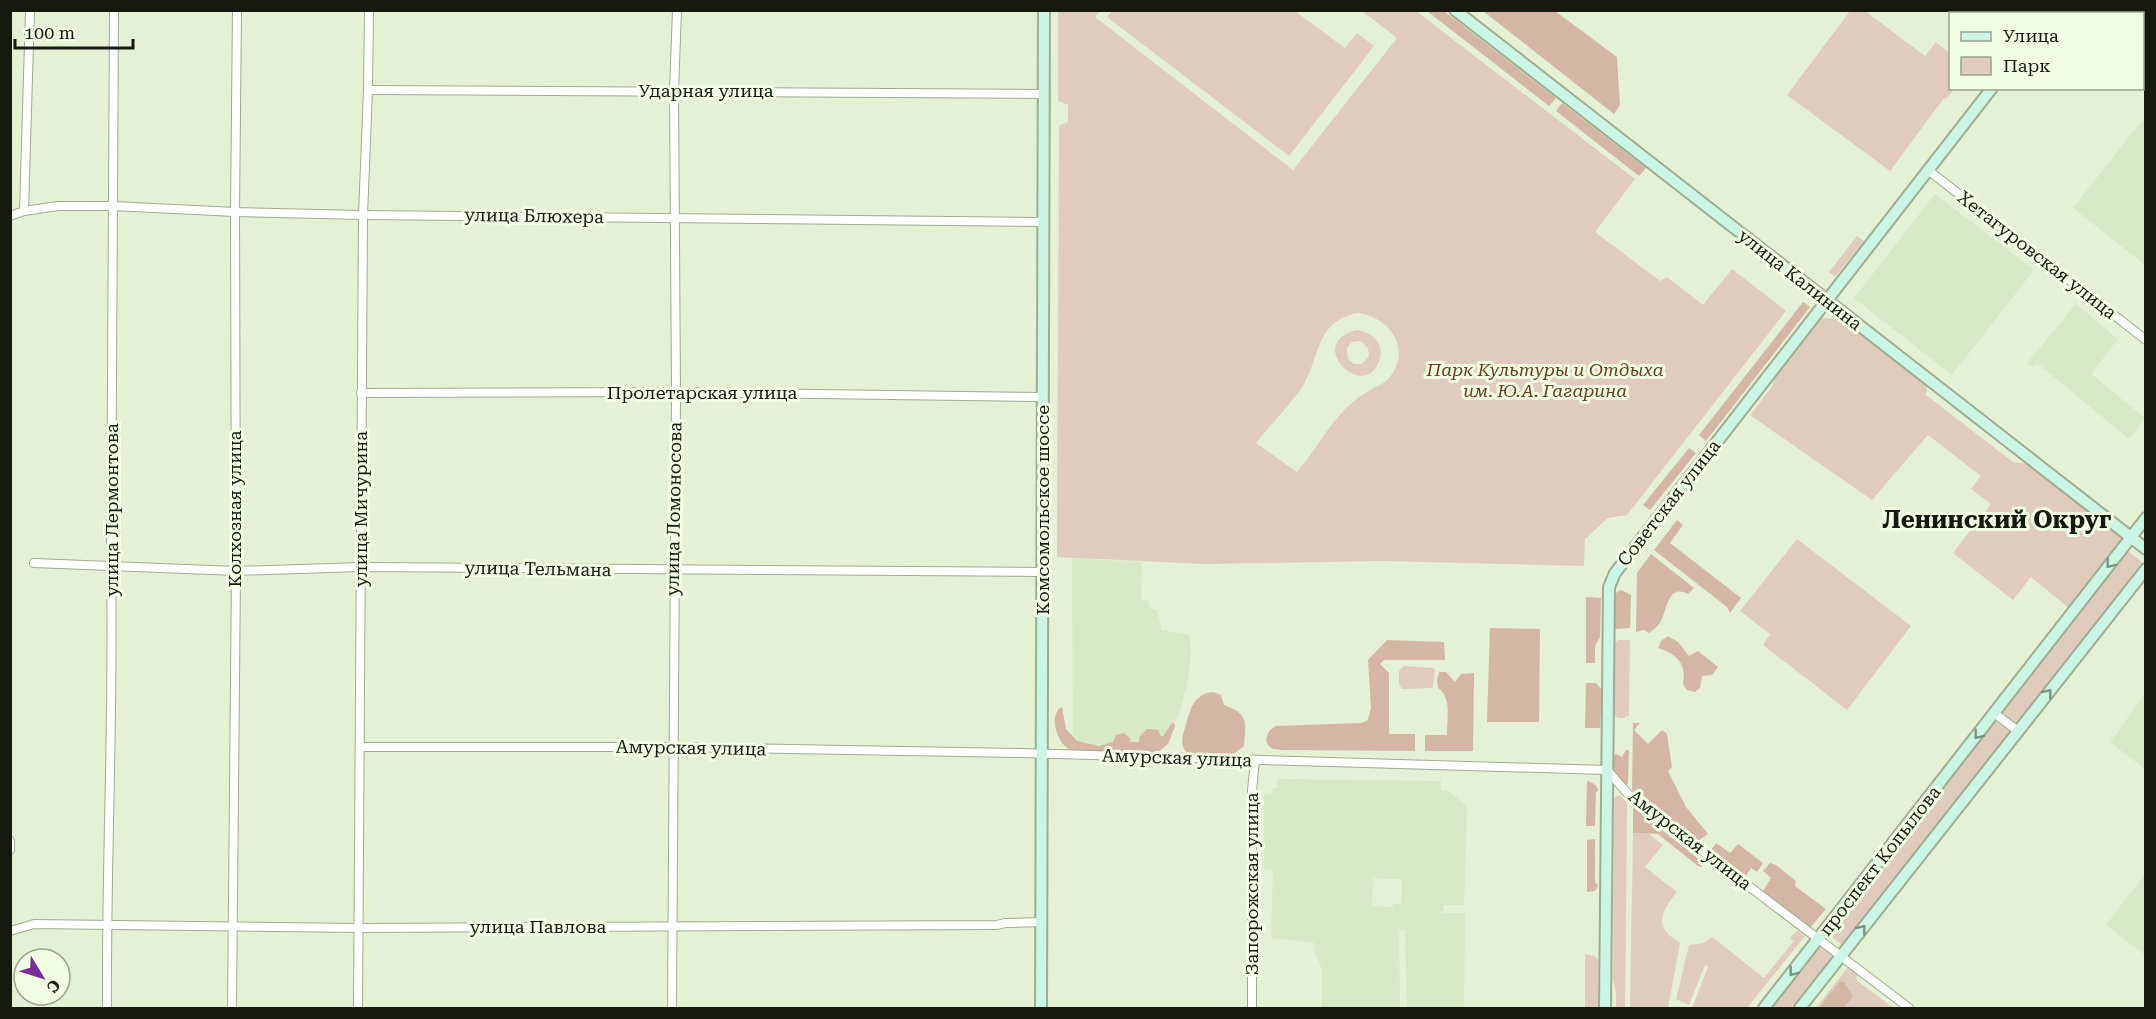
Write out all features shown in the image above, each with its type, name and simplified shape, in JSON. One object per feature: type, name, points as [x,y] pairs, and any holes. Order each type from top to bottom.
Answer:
[{"type":"street","points":[[24,211],[30,10]]},
{"type":"street","name":"улица Лермонтова","points":[[107,1008],[113,646],[111,565],[114,10]]},
{"type":"street","name":"Колхозная улица","points":[[232,1008],[236,571],[237,10]]},
{"type":"street","name":"улица Мичурина","points":[[358,1008],[361,393],[369,10]]},
{"type":"street","name":"улица Ломоносова","points":[[672,1008],[673,571],[676,392],[674,91],[677,10]]},
{"type":"street","name":"Комсомольское шоссе","points":[[1041,1008],[1044,10]]},
{"type":"street","name":"улица Калинина","points":[[1455,10],[2145,549]]},
{"type":"street","name":"Ударная улица","points":[[368,90],[1044,94]]},
{"type":"street","name":"Советская улица","points":[[1605,1008],[1609,587],[1615,573],[1990,90]]},
{"type":"street","name":"Хетагуровская улица","points":[[1928,170],[2145,340]]},
{"type":"street","name":"улица Блюхера","points":[[10,216],[24,211],[58,206],[113,206],[363,215],[1044,222]]},
{"type":"street","name":"Пролетарская улица","points":[[361,393],[676,392],[1043,397]]},
{"type":"street","name":"проспект Копылова","points":[[1764,1008],[2145,518]]},
{"type":"street","name":"улица Тельмана","points":[[34,563],[236,571],[360,567],[1043,572]]},
{"type":"street","name":"проспект Копылова","points":[[1800,1008],[2145,569]]},
{"type":"street","points":[[1994,713],[2018,731]]},
{"type":"street","name":"Амурская улица","points":[[361,747],[672,747],[1042,754],[1607,770],[1629,795],[1909,1008]]},
{"type":"street","name":"Запорожская улица","points":[[1252,1008],[1254,760]]},
{"type":"street","points":[[10,841],[10,850]]},
{"type":"street","name":"улица Павлова","points":[[10,931],[34,924],[359,928],[986,925],[1041,922]]},
{"type":"shaded area","points":[[1427,11],[1444,11],[1556,98],[1549,106]]},
{"type":"shaded area","points":[[1483,11],[1555,11],[1617,57],[1620,105],[1614,114]]},
{"type":"shaded area","points":[[1562,103],[1646,168],[1639,176],[1556,111]]},
{"type":"shaded area","points":[[2145,117],[2145,265],[2073,208]]},
{"type":"shaded area","points":[[1935,194],[2034,270],[1952,375],[1854,298]]},
{"type":"shaded area","points":[[1803,302],[1810,307],[1706,441],[1699,435]]},
{"type":"shaded area","points":[[2076,304],[2118,339],[2091,374],[2145,418],[2129,439],[2037,363],[2033,367],[2027,363]]},
{"type":"shaded area","points":[[1689,448],[1696,453],[1650,510],[1643,505]]},
{"type":"shaded area","points":[[1677,520],[1683,525],[1670,543],[1741,598],[1730,613],[1727,607],[1654,550]]},
{"type":"shaded area","points":[[1651,554],[1694,588],[1688,594],[1676,592],[1672,595],[1660,623],[1649,633],[1644,630],[1636,632],[1637,573]]},
{"type":"shaded area","points":[[1072,558],[1142,562],[1141,600],[1148,600],[1151,609],[1157,610],[1162,630],[1190,635],[1191,655],[1188,680],[1179,714],[1159,746],[1073,744]]},
{"type":"shaded area","points":[[1621,590],[1631,595],[1630,628],[1615,629],[1614,594]]},
{"type":"shaded area","points":[[1586,597],[1601,598],[1600,637],[1595,646],[1595,663],[1586,663]]},
{"type":"shaded area","points":[[1490,628],[1540,629],[1539,722],[1487,722]]},
{"type":"shaded area","points":[[1668,636],[1678,642],[1689,656],[1698,651],[1718,667],[1712,675],[1702,676],[1700,688],[1695,692],[1687,690],[1683,684],[1682,665],[1679,661],[1670,653],[1658,648],[1661,641]]},
{"type":"shaded area","points":[[1387,640],[1444,642],[1445,660],[1384,660],[1380,664],[1389,673],[1389,734],[1415,734],[1415,751],[1281,750],[1270,747],[1267,735],[1276,726],[1361,723],[1368,720],[1371,708],[1368,660]]},
{"type":"shaded area","points":[[1439,672],[1446,672],[1455,682],[1461,674],[1474,673],[1473,751],[1425,751],[1425,735],[1447,735],[1447,703],[1438,688]]},
{"type":"shaded area","points":[[1586,683],[1596,683],[1602,690],[1600,728],[1585,728]]},
{"type":"shaded area","points":[[1213,692],[1221,695],[1224,705],[1242,716],[1245,725],[1244,746],[1231,756],[1189,755],[1182,741],[1189,713],[1197,699]]},
{"type":"shaded area","points":[[2145,694],[2145,769],[2110,742]]},
{"type":"shaded area","points":[[1062,707],[1066,729],[1077,741],[1099,746],[1113,742],[1116,735],[1124,733],[1130,738],[1130,742],[1139,742],[1140,736],[1147,729],[1158,730],[1163,736],[1172,723],[1175,726],[1168,744],[1157,753],[1074,752],[1062,743],[1055,726],[1056,715]]},
{"type":"shaded area","points":[[1633,723],[1640,723],[1634,730],[1648,744],[1662,730],[1667,734],[1672,767],[1668,771],[1686,807],[1708,834],[1698,841],[1632,790]]},
{"type":"shaded area","points":[[1626,750],[1629,750],[1628,784],[1625,785],[1613,770],[1612,756],[1616,754],[1622,757]]},
{"type":"shaded area","points":[[1277,779],[1441,781],[1441,790],[1449,791],[1467,807],[1464,905],[1444,905],[1443,913],[1465,913],[1464,1008],[1407,1008],[1405,929],[1399,932],[1400,1008],[1322,1008],[1322,969],[1315,953],[1315,943],[1271,938],[1273,870],[1264,869],[1264,794],[1273,794],[1273,788],[1277,788]],"holes":[[[1373,875],[1379,879],[1402,879],[1401,904],[1393,904],[1393,907],[1372,906]]]},
{"type":"shaded area","points":[[1587,781],[1598,789],[1595,826],[1586,826]]},
{"type":"shaded area","points":[[1633,807],[1701,861],[1702,867],[1658,834],[1633,833]]},
{"type":"shaded area","points":[[1595,839],[1595,882],[1598,886],[1595,891],[1587,892],[1587,840]]},
{"type":"shaded area","points":[[1716,843],[1730,853],[1738,844],[1763,863],[1757,872],[1751,868],[1745,877],[1711,850]]},
{"type":"shaded area","points":[[1770,863],[1796,881],[1795,886],[1826,909],[1810,928],[1763,891],[1771,878],[1763,871]]},
{"type":"shaded area","points":[[2145,874],[2145,955],[2106,925]]},
{"type":"shaded area","points":[[1840,981],[1844,982],[1853,996],[1844,1008],[1819,1008]]},
{"type":"green space","name":"Парк Культуры и Отдыха им. Ю.А. Гагарина","points":[[1058,11],[1100,11],[1095,17],[1293,170],[1397,38],[1362,11],[1416,11],[1635,179],[1595,232],[1660,281],[1667,277],[1703,305],[1732,269],[1786,311],[1627,515],[1608,518],[1585,539],[1584,566],[1384,561],[1204,564],[1057,557],[1059,126],[1068,122],[1068,105],[1058,101]],"holes":[[[1358,313],[1369,316],[1388,327],[1394,336],[1399,355],[1396,366],[1388,380],[1361,396],[1345,409],[1297,472],[1256,443],[1304,384],[1322,340],[1334,323]]]},
{"type":"green space","points":[[1112,11],[1295,11],[1345,48],[1357,33],[1374,46],[1289,156],[1107,17]]},
{"type":"green space","points":[[1850,11],[1865,11],[1925,56],[1936,42],[1949,52],[1949,90],[1953,90],[1946,99],[1944,98],[1890,171],[1787,95]]},
{"type":"green space","points":[[1857,236],[1864,241],[1835,277],[1829,272]]},
{"type":"green space","points":[[1821,318],[1845,319],[1927,384],[1926,395],[2013,462],[2033,465],[2126,538],[2070,609],[2031,577],[2013,600],[1953,553],[1991,504],[1971,489],[1981,476],[1928,435],[1872,500],[1750,415],[1771,388],[1777,373]]},
{"type":"green space","points":[[1357,330],[1375,339],[1381,352],[1373,371],[1363,376],[1353,374],[1343,367],[1337,357],[1336,347],[1342,337]],"holes":[[[1360,341],[1368,348],[1369,356],[1362,364],[1354,364],[1348,359],[1347,348],[1352,342]]]},
{"type":"green space","points":[[1797,539],[1911,626],[1847,710],[1763,645],[1770,634],[1740,611]]},
{"type":"green space","points":[[2128,551],[2143,563],[1843,946],[1829,934]]},
{"type":"green space","points":[[1618,640],[1630,640],[1629,715],[1624,718],[1618,718],[1613,714],[1614,645]]},
{"type":"green space","points":[[1404,666],[1433,668],[1435,670],[1433,688],[1402,689],[1399,684],[1399,671]]},
{"type":"green space","points":[[1616,796],[1620,796],[1627,802],[1625,1008],[1616,1008],[1613,979],[1614,800]]},
{"type":"green space","points":[[1633,833],[1649,834],[1663,845],[1645,867],[1677,892],[1666,907],[1662,919],[1666,931],[1680,943],[1668,1008],[1630,1008]]},
{"type":"green space","points":[[1797,930],[1805,936],[1747,1008],[1692,1008],[1708,967],[1705,965],[1689,1005],[1676,999],[1689,945],[1704,943],[1712,937],[1764,978],[1794,941],[1790,938]]},
{"type":"green space","points":[[1820,947],[1834,958],[1795,1008],[1771,1008]]},
{"type":"green space","points":[[1585,954],[1595,956],[1598,960],[1598,1008],[1585,1008]]},
{"type":"green space","points":[[1849,966],[1862,975],[1856,977],[1857,981],[1894,1008],[1844,1008],[1853,996],[1841,981],[1819,1008],[1816,1008]]},
{"type":"district","name":"Ленинский Округ","points":[[1997,520]]}]
